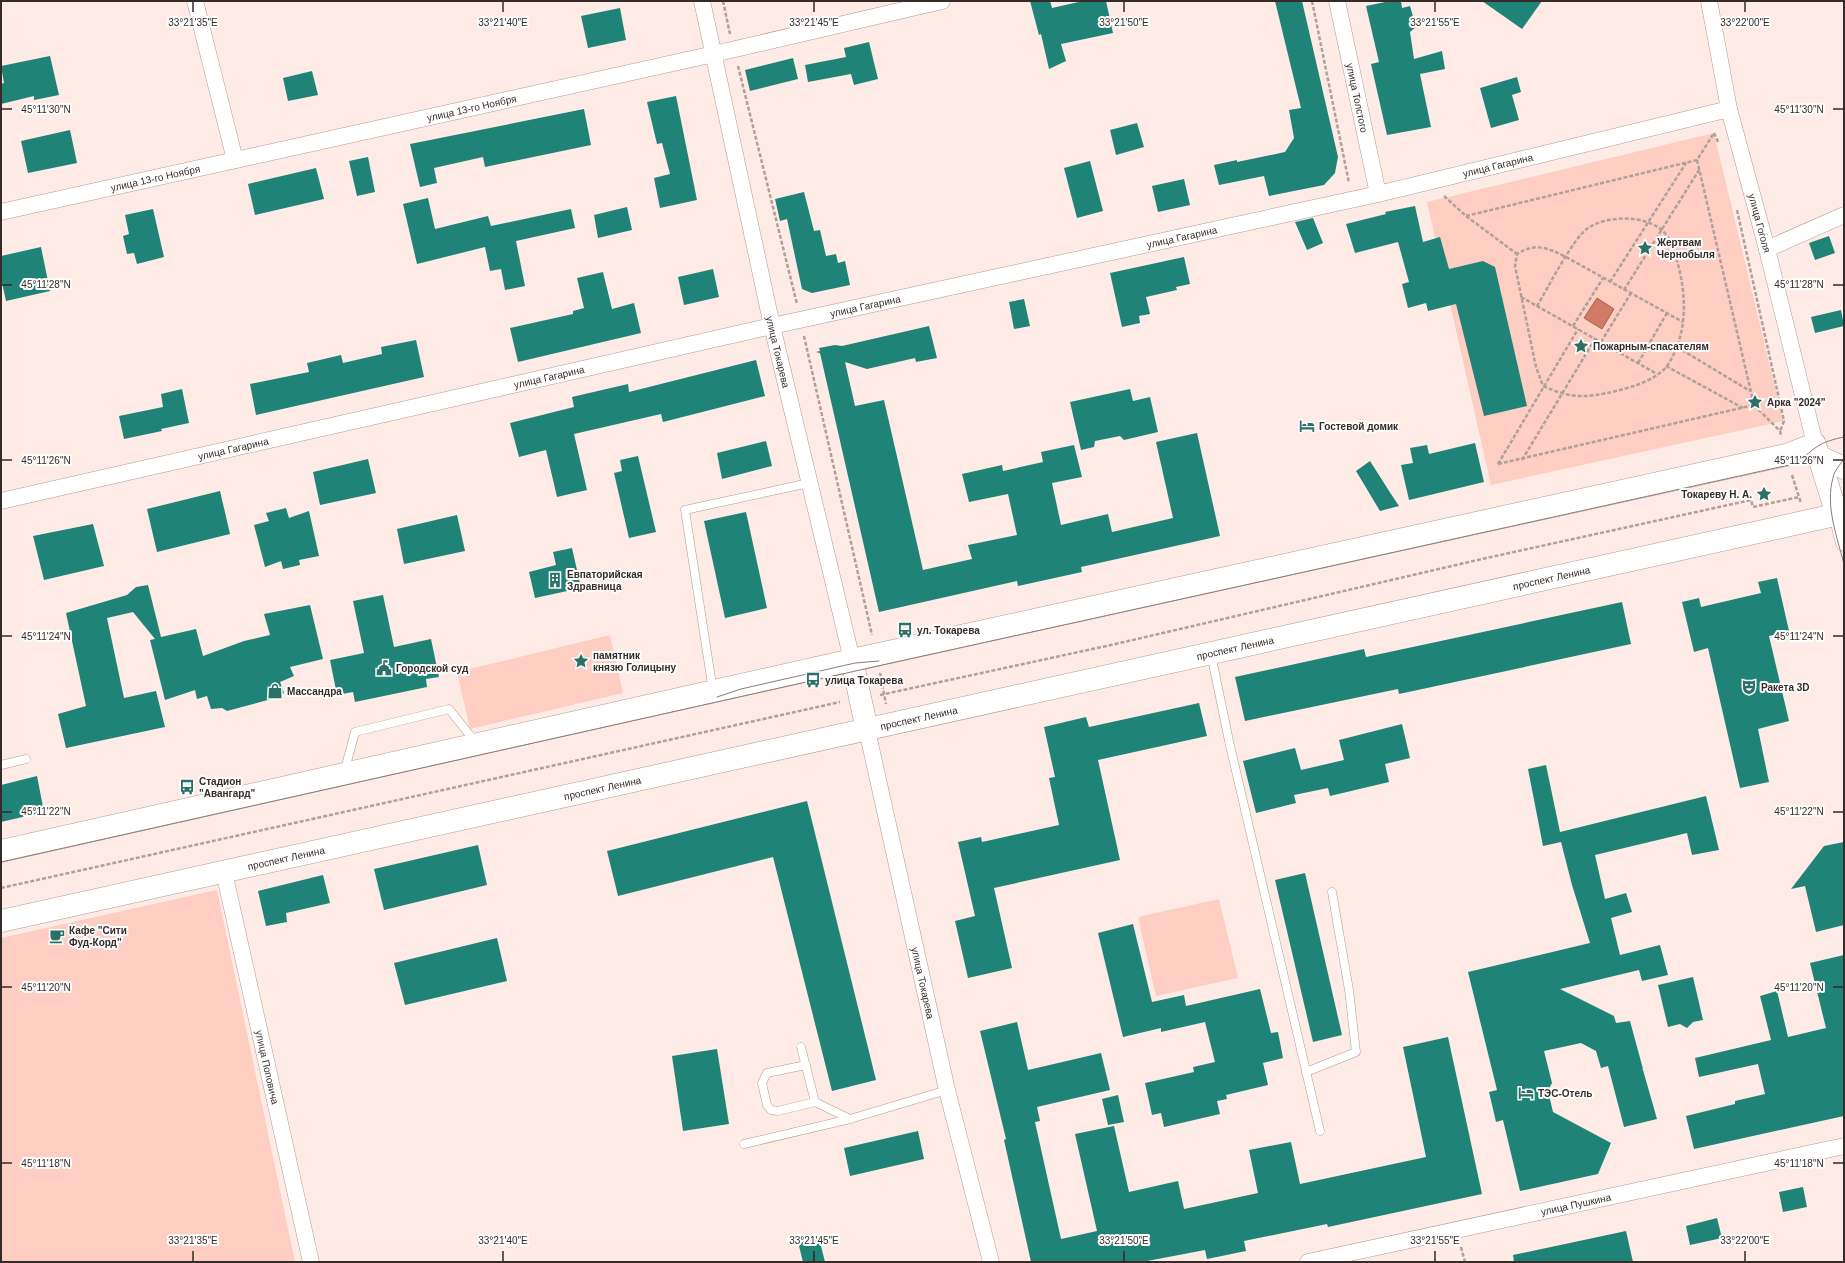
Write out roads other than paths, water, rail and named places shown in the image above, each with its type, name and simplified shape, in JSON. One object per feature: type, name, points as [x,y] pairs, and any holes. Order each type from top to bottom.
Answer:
[{"type":"street","points":[[195,1],[235,160]]},
{"type":"street","name":"улица Токарева","points":[[702,1],[772,326],[852,660],[947,1090],[991,1262]]},
{"type":"street","name":"улица 13-го Ноября","points":[[1,212],[734,50],[942,1]]},
{"type":"street","name":"улица Толстого","points":[[1337,1],[1378,194]]},
{"type":"street","name":"улица Гоголя","points":[[1709,1],[1730,109],[1767,250],[1816,450]]},
{"type":"street","name":"улица Гагарина","points":[[1,501],[772,326],[1352,200],[1730,109]]},
{"type":"street","points":[[1767,250],[1844,215]]},
{"type":"street","points":[[1,850],[852,660],[876,656],[1786,455],[1808,454],[1816,450]]},
{"type":"street","points":[[1816,450],[1844,468]]},
{"type":"street","points":[[1816,450],[1840,514],[1844,543]]},
{"type":"street","name":"проспект Ленина","points":[[1,922],[1840,514]]},
{"type":"street","name":"улица Поповича","points":[[224,872],[262,1050],[311,1262]]},
{"type":"street","name":"улица Пушкина","points":[[1308,1262],[1844,1146]]},
{"type":"lane","points":[[713,692],[685,510],[809,483]]},
{"type":"lane","points":[[1211,654],[1229,741],[1320,1131]]},
{"type":"lane","points":[[344,774],[355,732],[449,710],[477,744]]},
{"type":"lane","points":[[1,765],[26,759]]},
{"type":"lane","points":[[1306,1072],[1356,1052],[1349,990],[1332,892]]},
{"type":"lane","points":[[802,1047],[815,1102]]},
{"type":"lane","points":[[806,1064],[767,1073],[762,1082],[767,1105],[771,1110],[778,1111],[815,1102],[850,1119]]},
{"type":"lane","points":[[744,1144],[850,1119],[947,1090]]},
{"type":"tram line","points":[[1,862],[878,666],[1789,465],[1800,460],[1822,444],[1844,437]]},
{"type":"tram line","points":[[1844,459],[1834,475],[1830,499],[1835,532],[1844,564]]},
{"type":"tram line","points":[[717,697],[741,689],[855,663],[879,661]]},
{"type":"place","name":"Жертвам Чернобыля","points":[[1645,248]]},
{"type":"place","name":"Пожарным-спасателям","points":[[1581,346]]},
{"type":"place","name":"Арка \"2024\"","points":[[1755,402]]},
{"type":"place","name":"Гостевой домик","points":[[1307,426]]},
{"type":"place","name":"Токареву Н. А.","points":[[1764,494]]},
{"type":"place","name":"Евпаторийская Здравница","points":[[555,580]]},
{"type":"place","name":"ул. Токарева","points":[[905,630]]},
{"type":"place","name":"памятник князю Голицыну","points":[[581,661]]},
{"type":"place","name":"Городской суд","points":[[384,668]]},
{"type":"place","name":"улица Токарева","points":[[813,680]]},
{"type":"place","name":"Ракета 3D","points":[[1749,687]]},
{"type":"place","name":"Массандра","points":[[275,691]]},
{"type":"place","name":"Стадион \"Авангард\"","points":[[187,787]]},
{"type":"place","name":"Кафе \"Сити Фуд-Корд\"","points":[[57,936]]},
{"type":"place","name":"ТЭС-Отель","points":[[1526,1093]]}]
